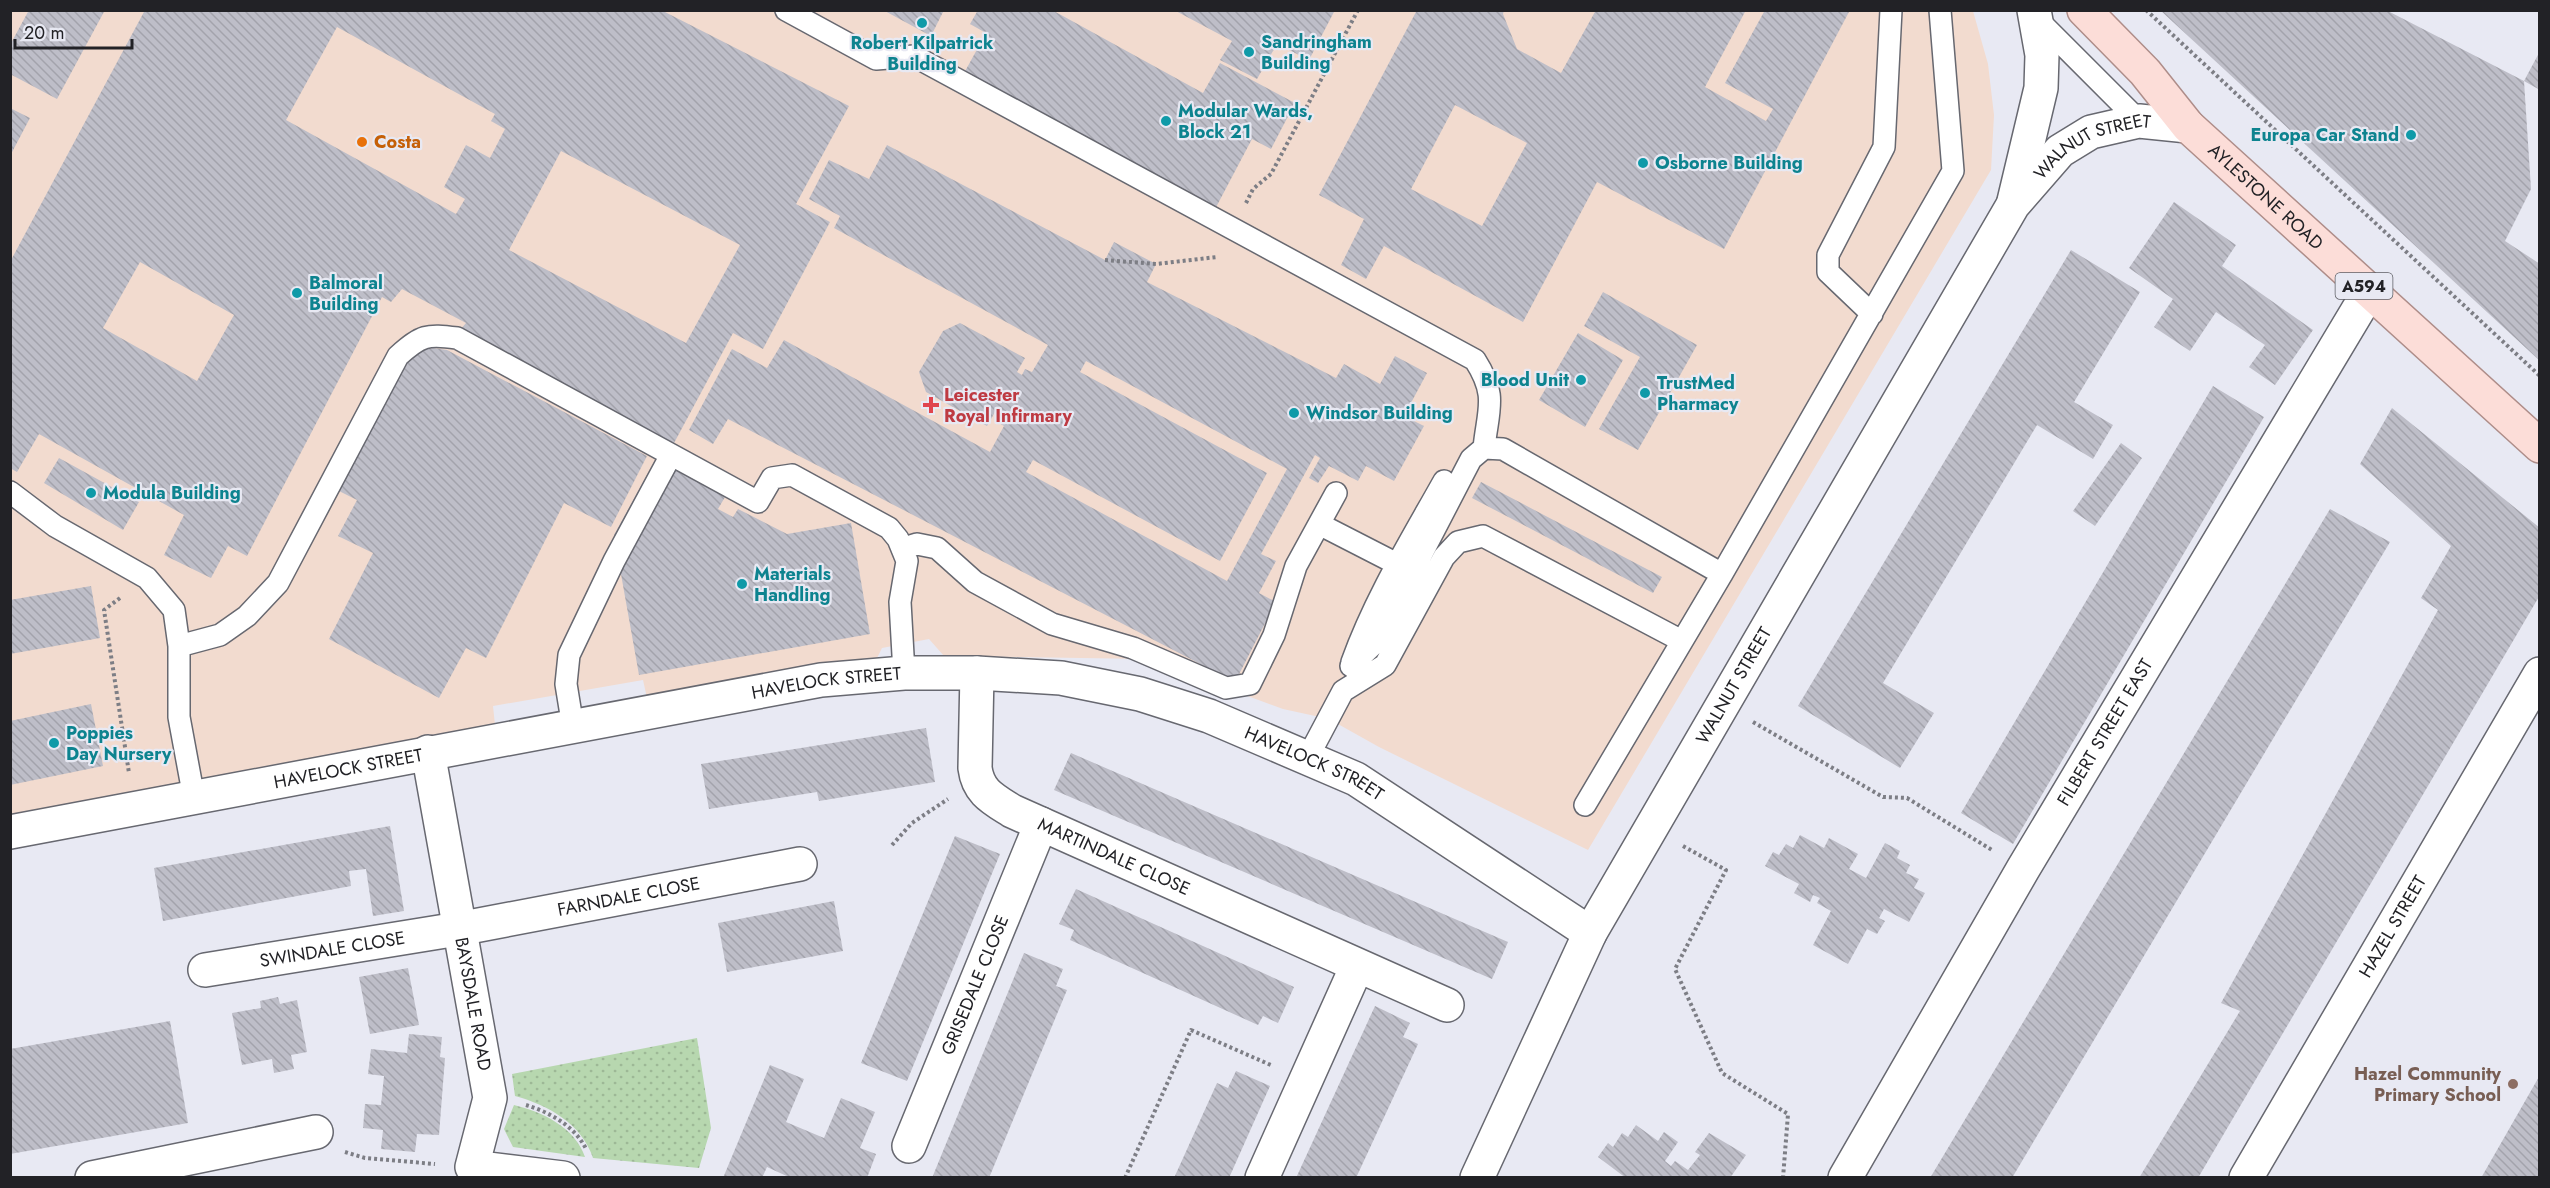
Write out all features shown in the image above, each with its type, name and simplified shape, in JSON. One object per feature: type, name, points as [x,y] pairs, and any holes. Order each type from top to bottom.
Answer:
[{"type":"main road","name":"AYLESTONE ROAD","points":[[2084,10],[2145,72],[2188,126],[2540,446]]},
{"type":"street","name":"WALNUT STREET","points":[[2013,205],[2042,88],[2042,55],[2035,14]]},
{"type":"street","name":"WALNUT STREET","points":[[1477,1178],[1590,933],[2013,205],[2060,151],[2091,132],[2139,121],[2188,126]]},
{"type":"street","name":"FILBERT STREET EAST","points":[[1845,1178],[2023,869],[2370,290]]},
{"type":"street","name":"HAVELOCK STREET","points":[[10,832],[821,680],[904,673],[977,673],[1061,678],[1140,694],[1209,716],[1356,779],[1590,933]]},
{"type":"street","points":[[977,673],[977,782]]},
{"type":"street","name":"HAZEL STREET","points":[[2246,1178],[2540,674]]},
{"type":"street","name":"BAYSDALE ROAD","points":[[428,752],[490,1098],[472,1167]]},
{"type":"street","name":"MARTINDALE CLOSE","points":[[977,782],[985,794],[1012,811],[1448,1005]]},
{"type":"street","name":"GRISEDALE CLOSE","points":[[909,1146],[1041,824]]},
{"type":"street","name":"FARNDALE CLOSE","points":[[458,929],[800,864]]},
{"type":"street","name":"SWINDALE CLOSE","points":[[205,970],[458,929]]},
{"type":"street","points":[[1262,1178],[1357,966]]},
{"type":"street","points":[[92,1178],[316,1132]]},
{"type":"street","points":[[472,1167],[563,1178]]},
{"type":"lane","points":[[786,10],[876,59],[914,56],[1475,360],[1487,380],[1491,395],[1484,448],[1471,459],[1376,642],[1351,666]]},
{"type":"lane","points":[[1872,314],[1828,272],[1828,255],[1884,147],[1891,10]]},
{"type":"lane","points":[[1585,805],[1632,722],[1722,574],[1953,171],[1940,10]]},
{"type":"lane","points":[[2035,14],[2139,121]]},
{"type":"lane","points":[[179,646],[220,635],[247,616],[278,584],[398,356],[416,339],[431,334],[457,338],[758,502],[772,478],[792,475],[889,528],[904,548],[907,561],[900,602],[904,673]]},
{"type":"lane","points":[[1308,757],[1344,691],[1362,635],[1397,564],[1449,474],[1488,414]]},
{"type":"lane","points":[[1484,448],[1503,449],[1722,574]]},
{"type":"lane","points":[[573,727],[566,684],[569,655],[614,561],[671,455]]},
{"type":"lane","points":[[10,492],[55,526],[147,578],[174,610],[179,646],[179,717],[194,798]]},
{"type":"lane","points":[[904,548],[916,544],[937,548],[975,582],[1052,624],[1133,648],[1226,688],[1250,684],[1274,635],[1296,566],[1336,494]]},
{"type":"lane","points":[[1319,524],[1397,564]]},
{"type":"lane","points":[[1344,691],[1385,666],[1444,557],[1458,542],[1470,537],[1483,536],[1682,642]]},
{"type":"path","points":[[1218,256],[1253,189],[1271,174],[1358,10]]},
{"type":"path","points":[[2146,10],[2540,376]]},
{"type":"path","points":[[1105,260],[1156,264],[1218,256],[1228,262]]},
{"type":"path","points":[[135,809],[104,610],[147,578]]},
{"type":"path","points":[[1723,706],[1883,797],[1906,798],[2023,869]]},
{"type":"path","points":[[892,845],[912,823],[977,782]]},
{"type":"path","points":[[1651,829],[1726,870],[1674,969],[1722,1073],[1788,1114],[1783,1178]]},
{"type":"path","points":[[1125,1178],[1191,1030],[1270,1064]]},
{"type":"path","points":[[490,1098],[514,1101],[546,1113],[576,1133],[588,1154]]},
{"type":"path","points":[[316,1132],[348,1154],[356,1156],[472,1167]]},
{"type":"shaded area","name":"Leicester Royal Infirmary","points":[[11,11],[1973,11],[1988,64],[1994,115],[1991,170],[1588,850],[1379,747],[1329,719],[1283,709],[1147,659],[944,656],[929,639],[882,648],[875,662],[647,698],[643,680],[493,706],[495,725],[11,820]]},
{"type":"green space","points":[[697,1038],[711,1128],[699,1168],[593,1158],[581,1135],[562,1118],[540,1105],[515,1096],[512,1074]]},
{"type":"green space","points":[[514,1105],[536,1112],[566,1129],[574,1137],[585,1157],[513,1147],[504,1129]]},
{"type":"building","points":[[29,10],[105,10],[57,99],[10,74],[10,45]]},
{"type":"building","name":"Balmoral Building","points":[[145,10],[661,10],[849,106],[796,204],[830,222],[763,349],[733,333],[673,445],[460,330],[466,323],[402,289],[391,302],[382,297],[247,556],[228,546],[211,578],[164,555],[184,515],[39,434],[17,472],[10,468],[10,262]],"holes":[[[337,27],[495,114],[491,121],[505,129],[490,158],[466,145],[444,187],[465,199],[456,214],[286,120]],[[561,151],[740,245],[686,343],[509,250]],[[140,262],[234,315],[197,381],[103,328]]]},
{"type":"building","name":"Robert Kilpatrick Building","points":[[883,10],[944,10],[931,36]]},
{"type":"building","name":"Modular Wards, Block 21","points":[[978,10],[1052,10],[1203,93],[1220,63],[1295,103],[1271,149],[1252,139],[1213,213],[963,75],[986,33],[970,24]]},
{"type":"building","name":"Sandringham Building","points":[[1174,10],[1335,10],[1309,60],[1277,44],[1257,79],[1220,60],[1232,41]]},
{"type":"building","name":"Osborne Building","points":[[1417,10],[1504,10],[1503,14],[1517,49],[1561,73],[1596,10],[1746,10],[1705,87],[1766,121],[1773,109],[1725,83],[1765,10],[1850,10],[1724,249],[1597,182],[1523,322],[1384,246],[1366,279],[1341,265],[1364,219],[1319,195]],"holes":[[[1455,105],[1527,143],[1482,226],[1411,189]]]},
{"type":"building","name":"Europa Car Stand","points":[[2160,10],[2386,10],[2524,81],[2531,189],[2505,241],[2540,264],[2540,361]]},
{"type":"building","points":[[2540,51],[2540,90],[2524,81]]},
{"type":"building","points":[[10,108],[30,118],[10,156]]},
{"type":"building","name":"Windsor Building","points":[[887,145],[1105,260],[1114,242],[1156,264],[1147,282],[1336,378],[1344,364],[1380,384],[1395,356],[1427,373],[1404,416],[1424,426],[1394,481],[1366,466],[1358,481],[1329,466],[1318,483],[1309,478],[1320,458],[1315,455],[1261,554],[1276,561],[1259,593],[1276,602],[1235,682],[728,419],[713,444],[689,430],[732,349],[767,368],[784,340],[990,452],[1004,426],[996,421],[1000,414],[995,412],[987,426],[926,392],[919,372],[943,331],[960,323],[1025,358],[1017,372],[1022,375],[1025,369],[1032,372],[1048,345],[834,228],[840,216],[809,199],[829,160],[869,179]],"holes":[[[1086,361],[1287,469],[1227,581],[1026,472],[1033,460],[1220,561],[1267,473],[1080,372]]]},
{"type":"building","points":[[2174,202],[2236,245],[2222,266],[2313,330],[2275,385],[2249,367],[2265,345],[2216,312],[2190,351],[2154,327],[2173,299],[2129,268]]},
{"type":"building","points":[[2071,250],[2140,292],[2074,402],[2113,425],[2093,459],[2037,425],[1883,683],[1934,713],[1900,768],[1798,706]]},
{"type":"building","name":"TrustMed Pharmacy","points":[[1603,292],[1697,345],[1638,450],[1599,429],[1640,357],[1584,326]]},
{"type":"building","name":"Blood Unit","points":[[1578,333],[1623,360],[1585,427],[1539,400]]},
{"type":"building","points":[[433,348],[447,350],[647,456],[611,527],[564,503],[486,658],[466,648],[439,698],[329,639],[373,553],[338,536],[357,500],[337,490],[403,361],[416,351]]},
{"type":"building","points":[[2213,386],[2264,417],[2013,844],[1961,813]]},
{"type":"building","points":[[2392,408],[2540,528],[2540,595],[2198,1178],[2139,1178],[2240,1011],[2221,1003],[2438,610],[2421,598],[2451,546],[2360,464]]},
{"type":"building","points":[[2121,443],[2142,458],[2095,526],[2073,511]]},
{"type":"building","name":"Materials Handling","points":[[658,455],[728,492],[718,509],[733,517],[738,509],[787,534],[851,523],[870,634],[639,675],[614,535]]},
{"type":"building","name":"Modula Building","points":[[59,458],[139,502],[123,530],[44,483]]},
{"type":"building","points":[[1481,482],[1662,577],[1653,593],[1472,498]]},
{"type":"building","points":[[2330,509],[2390,542],[2012,1178],[1930,1178]]},
{"type":"building","points":[[91,586],[100,638],[10,654],[10,600]]},
{"type":"building","name":"Poppies Day Nursery","points":[[91,704],[103,766],[10,785],[10,721]]},
{"type":"building","points":[[926,728],[935,782],[819,801],[817,792],[709,809],[701,764]]},
{"type":"building","points":[[1071,753],[1508,942],[1492,979],[1054,790]]},
{"type":"building","points":[[390,826],[404,911],[373,916],[366,869],[349,871],[351,886],[163,921],[154,868]]},
{"type":"building","points":[[1800,835],[1824,848],[1829,838],[1858,854],[1849,869],[1866,878],[1885,843],[1900,851],[1897,858],[1910,865],[1906,873],[1919,879],[1914,888],[1925,893],[1909,922],[1884,909],[1879,918],[1885,921],[1877,934],[1867,929],[1848,964],[1813,945],[1831,911],[1817,903],[1820,898],[1813,895],[1810,902],[1794,893],[1799,884],[1765,866],[1773,852],[1779,855],[1786,844],[1793,848]]},
{"type":"building","points":[[955,836],[1000,854],[907,1081],[861,1063]]},
{"type":"building","points":[[1076,889],[1294,987],[1278,1023],[1263,1016],[1258,1025],[1070,940],[1074,930],[1059,924]]},
{"type":"building","points":[[834,901],[843,951],[727,972],[718,923]]},
{"type":"building","points":[[1024,953],[1063,969],[1056,986],[1067,990],[989,1178],[932,1178]]},
{"type":"building","points":[[408,968],[419,1025],[370,1034],[359,977]]},
{"type":"building","points":[[278,997],[280,1004],[297,1000],[307,1052],[291,1055],[294,1069],[274,1073],[272,1059],[242,1065],[232,1013],[261,1008],[260,1001]]},
{"type":"building","points":[[1375,1006],[1410,1023],[1403,1037],[1418,1044],[1356,1178],[1296,1178]]},
{"type":"building","points":[[170,1021],[188,1123],[10,1154],[10,1049]]},
{"type":"building","points":[[409,1034],[442,1037],[440,1057],[445,1058],[439,1135],[417,1134],[415,1152],[381,1149],[383,1130],[363,1128],[365,1104],[381,1105],[384,1076],[368,1074],[371,1049],[407,1053]]},
{"type":"building","points":[[770,1065],[804,1079],[786,1122],[824,1138],[841,1098],[875,1112],[860,1148],[876,1154],[867,1178],[791,1178],[767,1167],[762,1178],[723,1178]]},
{"type":"building","points":[[1236,1071],[1270,1086],[1229,1178],[1174,1178],[1217,1083],[1228,1088]]},
{"type":"building","points":[[2540,1075],[2540,1178],[2481,1178]]},
{"type":"building","points":[[1636,1125],[1658,1141],[1664,1132],[1678,1142],[1665,1161],[1671,1166],[1675,1161],[1688,1170],[1700,1155],[1695,1152],[1709,1133],[1746,1155],[1730,1178],[1626,1178],[1598,1157],[1608,1143],[1613,1147],[1622,1133],[1628,1137]]},
{"type":"place","name":"Robert Kilpatrick Building","points":[[922,23]]},
{"type":"place","name":"Sandringham Building","points":[[1249,52]]},
{"type":"place","name":"Modular Wards, Block 21","points":[[1166,121]]},
{"type":"place","name":"Europa Car Stand","points":[[2411,135]]},
{"type":"place","name":"Costa","points":[[362,142]]},
{"type":"place","name":"Osborne Building","points":[[1643,163]]},
{"type":"place","name":"Balmoral Building","points":[[297,293]]},
{"type":"place","name":"Blood Unit","points":[[1581,380]]},
{"type":"place","name":"TrustMed Pharmacy","points":[[1645,393]]},
{"type":"place","name":"Leicester Royal Infirmary","points":[[931,405]]},
{"type":"place","name":"Windsor Building","points":[[1294,413]]},
{"type":"place","name":"Modula Building","points":[[91,493]]},
{"type":"place","name":"Materials Handling","points":[[742,584]]},
{"type":"place","name":"Poppies Day Nursery","points":[[54,743]]},
{"type":"place","name":"Hazel Community Primary School","points":[[2513,1084]]}]
